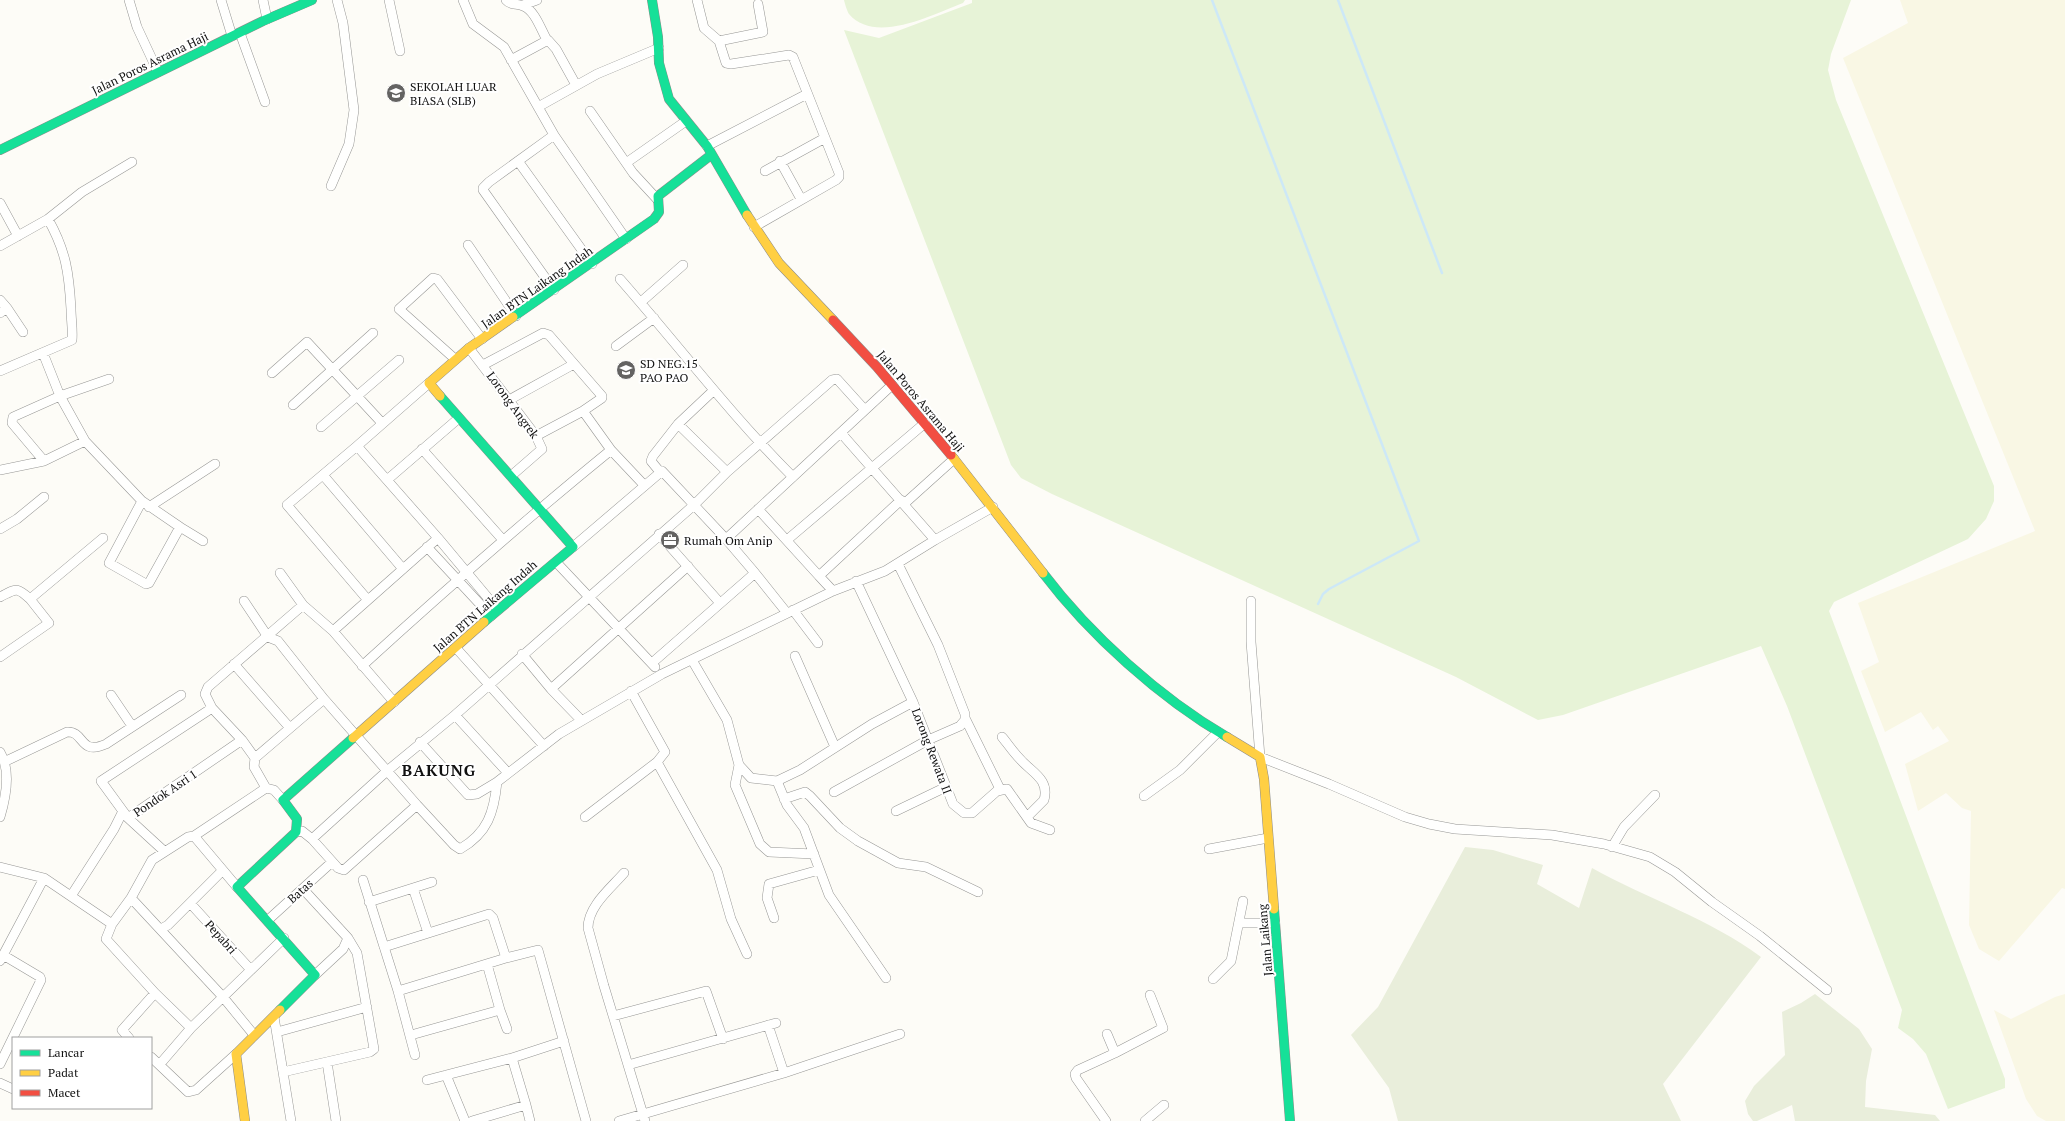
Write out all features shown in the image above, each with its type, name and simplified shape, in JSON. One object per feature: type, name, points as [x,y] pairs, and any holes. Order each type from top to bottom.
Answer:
[{"type":"street","points":[[129,0],[138,27],[158,72]]},
{"type":"street","points":[[221,0],[265,102]]},
{"type":"street","points":[[263,0],[267,19]]},
{"type":"street","name":"Jalan Poros Asrama Haji","points":[[0,150],[267,19],[312,0]]},
{"type":"street","points":[[331,186],[349,144],[354,121],[343,23],[337,0]]},
{"type":"street","points":[[389,0],[400,51]]},
{"type":"street","points":[[463,0],[473,24],[500,43],[554,135],[626,239]]},
{"type":"street","points":[[506,0],[512,4],[523,5],[537,0]]},
{"type":"street","name":"Jalan Poros Asrama Haji","points":[[652,0],[662,75],[670,99],[709,151],[754,226],[779,263],[848,335],[925,423],[993,507],[1038,568],[1093,630],[1161,692],[1218,732],[1260,757]]},
{"type":"street","points":[[697,0],[704,28],[720,41],[728,64],[792,56],[840,177],[754,226]]},
{"type":"street","points":[[720,41],[764,32],[758,4]]},
{"type":"street","points":[[523,5],[530,11],[546,40],[550,41],[556,49],[576,85]]},
{"type":"street","points":[[511,60],[546,40]]},
{"type":"street","points":[[538,107],[597,74],[659,48]]},
{"type":"street","points":[[590,111],[626,163],[657,199],[709,151],[808,94]]},
{"type":"street","points":[[626,163],[686,121]]},
{"type":"street","points":[[554,135],[489,182],[483,188],[554,290]]},
{"type":"street","points":[[765,171],[780,161],[825,138]]},
{"type":"street","points":[[518,161],[592,264]]},
{"type":"street","points":[[780,161],[801,199]]},
{"type":"street","points":[[0,246],[48,219],[82,192],[132,162]]},
{"type":"street","name":"Jalan BTN Laikang Indah","points":[[429,383],[469,348],[592,264],[658,215],[657,199]]},
{"type":"street","points":[[0,203],[18,236]]},
{"type":"street","points":[[0,371],[71,342],[72,337],[65,256],[57,235],[48,219]]},
{"type":"street","points":[[468,245],[516,316]]},
{"type":"street","points":[[641,302],[683,265]]},
{"type":"street","points":[[455,359],[399,309],[433,278],[437,279],[482,339]]},
{"type":"street","points":[[620,279],[641,302],[713,391],[760,444],[793,477]]},
{"type":"street","points":[[0,300],[3,311],[23,332]]},
{"type":"street","points":[[616,346],[654,318]]},
{"type":"street","points":[[293,405],[373,333]]},
{"type":"street","points":[[483,365],[543,333],[549,335],[603,397],[583,411],[536,436]]},
{"type":"street","points":[[272,373],[307,342],[382,423]]},
{"type":"street","name":"Lorong Angrek","points":[[469,348],[536,436],[542,449],[511,476]]},
{"type":"street","points":[[43,353],[60,396],[85,441],[145,504],[203,541]]},
{"type":"street","points":[[321,427],[399,360]]},
{"type":"street","points":[[509,400],[574,364]]},
{"type":"street","points":[[44,461],[12,421],[15,416],[60,396],[109,379]]},
{"type":"street","points":[[312,839],[420,742],[455,715],[522,654],[694,505],[727,472],[834,379],[836,379],[865,410]]},
{"type":"street","points":[[367,599],[287,505],[429,383],[573,547],[660,472]]},
{"type":"street","points":[[726,539],[892,385]]},
{"type":"street","points":[[713,391],[678,424],[651,461],[660,472],[665,473],[726,539],[754,573],[818,642]]},
{"type":"street","points":[[583,411],[611,450],[644,485]]},
{"type":"street","points":[[387,480],[459,418]]},
{"type":"street","points":[[787,540],[925,423]]},
{"type":"street","points":[[678,424],[727,472]]},
{"type":"street","points":[[841,433],[935,540]]},
{"type":"street","points":[[0,470],[44,461],[85,441]]},
{"type":"street","points":[[357,446],[466,571],[494,613]]},
{"type":"street","points":[[422,449],[503,540]]},
{"type":"street","points":[[362,666],[466,571],[539,508],[611,450]]},
{"type":"street","points":[[819,576],[954,459]]},
{"type":"street","points":[[180,527],[149,583],[144,584],[111,565],[110,561],[145,504],[215,464]]},
{"type":"street","points":[[323,475],[402,569]]},
{"type":"street","points":[[0,529],[17,519],[44,497]]},
{"type":"street","points":[[420,742],[468,795],[477,794],[497,782],[581,720],[631,691],[662,674],[790,611],[856,581],[885,571],[993,507]]},
{"type":"street","points":[[758,509],[833,591]]},
{"type":"street","points":[[659,534],[720,603]]},
{"type":"street","points":[[30,598],[103,538]]},
{"type":"street","points":[[333,631],[367,599],[438,538]]},
{"type":"street","points":[[428,547],[456,580],[494,613]]},
{"type":"street","name":"Jalan BTN Laikang Indah","points":[[283,800],[494,613],[573,547]]},
{"type":"street","points":[[556,562],[662,674]]},
{"type":"street","points":[[898,564],[938,645],[965,718],[1000,789],[1007,789],[1010,792],[1034,826],[1050,830]]},
{"type":"street","points":[[551,689],[688,566]]},
{"type":"street","points":[[280,573],[303,605],[333,631],[394,702]]},
{"type":"street","points":[[652,663],[754,573]]},
{"type":"street","name":"Lorong Rewata II","points":[[856,581],[913,702],[953,804],[960,811],[968,814],[981,807],[1000,789]]},
{"type":"street","points":[[0,597],[16,589],[20,589],[30,598],[49,623],[0,657]]},
{"type":"street","points":[[244,601],[268,637],[278,641],[324,699],[417,805],[454,845],[460,849],[485,828],[495,802],[497,782]]},
{"type":"street","points":[[1251,601],[1251,642],[1260,757],[1323,781],[1405,817],[1429,824],[1455,829],[1552,835],[1650,856],[1668,866],[1717,906],[1760,936],[1827,990]]},
{"type":"street","points":[[237,887],[296,832],[298,828],[297,820],[274,790],[266,788],[254,767],[255,758],[242,740],[212,708],[205,690],[234,664],[268,637],[303,605]]},
{"type":"street","points":[[456,648],[544,746]]},
{"type":"street","points":[[522,654],[551,689],[581,720]]},
{"type":"street","points":[[795,656],[835,747]]},
{"type":"street","points":[[692,660],[726,720],[739,765],[751,778],[777,782],[800,770],[835,747],[913,702]]},
{"type":"street","points":[[234,664],[290,728]]},
{"type":"street","points":[[585,817],[664,755],[665,749],[631,691]]},
{"type":"street","points":[[111,695],[132,726]]},
{"type":"street","points":[[4,765],[67,732],[73,733],[89,748],[97,748],[106,744],[181,695]]},
{"type":"street","points":[[255,758],[324,699]]},
{"type":"street","points":[[71,896],[114,829],[126,814],[101,782],[212,708]]},
{"type":"street","points":[[455,715],[508,773]]},
{"type":"street","points":[[834,792],[928,740],[960,726],[965,718]]},
{"type":"street","points":[[1144,796],[1180,770],[1218,732]]},
{"type":"street","points":[[1002,737],[1044,784],[1044,800],[1027,817]]},
{"type":"street","name":"Pondok Asri 1","points":[[164,851],[126,814],[242,740]]},
{"type":"street","points":[[0,752],[4,765],[3,804],[0,817]]},
{"type":"street","name":"Jalan Laikang","points":[[1260,757],[1264,779],[1276,923],[1290,1121]]},
{"type":"street","points":[[657,762],[718,870],[731,919],[747,954]]},
{"type":"street","points":[[739,765],[735,785],[760,844],[769,852],[814,854]]},
{"type":"street","points":[[777,782],[784,799],[804,828],[829,895],[886,978]]},
{"type":"street","points":[[896,811],[946,787]]},
{"type":"street","points":[[191,1028],[106,939],[112,924],[130,898],[152,860],[188,837],[194,836],[266,788]]},
{"type":"street","points":[[784,799],[805,792],[840,828],[858,841],[898,863],[926,867],[978,892]]},
{"type":"street","points":[[1612,847],[1624,827],[1655,795]]},
{"type":"street","points":[[296,832],[302,831],[312,839],[338,868],[347,868],[417,805]]},
{"type":"street","points":[[194,836],[222,871],[268,920],[315,975]]},
{"type":"street","points":[[1208,849],[1268,838]]},
{"type":"street","name":"Batas","points":[[268,920],[332,862]]},
{"type":"street","points":[[0,867],[44,878],[112,924]]},
{"type":"street","points":[[774,918],[767,898],[769,884],[819,870]]},
{"type":"street","points":[[160,929],[168,925],[222,871]]},
{"type":"street","points":[[624,873],[594,908],[588,924],[613,1016],[644,1117]]},
{"type":"street","points":[[13,1037],[41,980],[40,977],[2,958],[44,878]]},
{"type":"street","points":[[362,880],[398,991],[411,1035],[415,1055]]},
{"type":"street","points":[[369,902],[432,882]]},
{"type":"street","points":[[283,1072],[370,1052],[374,1049],[357,954],[348,938],[303,888]]},
{"type":"street","points":[[413,888],[428,933]]},
{"type":"street","points":[[130,898],[223,997],[254,1035]]},
{"type":"street","points":[[1213,978],[1231,961],[1243,902]]},
{"type":"street","name":"Pepabri","points":[[190,903],[252,970]]},
{"type":"street","points":[[384,947],[489,914],[493,918],[506,958]]},
{"type":"street","points":[[1239,923],[1276,923]]},
{"type":"street","points":[[160,1064],[191,1028],[284,938]]},
{"type":"street","points":[[152,1058],[188,1092],[196,1090],[236,1054],[315,975],[344,949],[348,938]]},
{"type":"street","points":[[398,991],[506,958],[538,950],[586,1121]]},
{"type":"street","points":[[487,964],[506,1029]]},
{"type":"street","points":[[613,1016],[706,991],[723,1039]]},
{"type":"street","points":[[129,1037],[122,1030],[156,993]]},
{"type":"street","points":[[1106,1121],[1076,1078],[1076,1074],[1078,1070],[1163,1028],[1150,995]]},
{"type":"street","points":[[276,1032],[367,1007]]},
{"type":"street","points":[[411,1035],[500,1010]]},
{"type":"street","points":[[274,1017],[291,1121]]},
{"type":"street","points":[[628,1066],[772,1024],[784,1073]]},
{"type":"street","points":[[619,1121],[644,1117],[784,1073],[900,1034]]},
{"type":"street","points":[[1107,1034],[1115,1053]]},
{"type":"street","points":[[0,1064],[12,1039]]},
{"type":"street","points":[[427,1080],[512,1058],[564,1041]]},
{"type":"street","points":[[236,1054],[245,1121]]},
{"type":"street","points":[[512,1058],[530,1121]]},
{"type":"street","points":[[327,1062],[336,1121]]},
{"type":"street","points":[[446,1075],[465,1121]]},
{"type":"street","points":[[0,1083],[12,1089]]},
{"type":"street","points":[[472,1121],[526,1105]]},
{"type":"street","points":[[1145,1121],[1164,1105]]},
{"type":"shaded area","points":[[1900,0],[2065,0],[2065,889],[2062,888],[1999,961],[1979,949],[1969,925],[1971,811],[1962,808],[1946,793],[1918,811],[1905,764],[1949,741],[1938,726],[1933,730],[1921,712],[1885,732],[1861,671],[1879,662],[1858,603],[2035,531],[1843,58],[1908,23]]},
{"type":"shaded area","points":[[2065,994],[2065,1121],[2046,1121],[2037,1116],[2026,1099],[1994,1010],[2011,1019],[2055,997]]},
{"type":"green space","points":[[844,0],[965,0],[963,3],[937,14],[905,24],[889,27],[874,27],[860,23],[849,14]]},
{"type":"green space","points":[[972,0],[1851,0],[1831,54],[1828,70],[1836,100],[1994,486],[1994,501],[1986,519],[1968,539],[1834,602],[1829,611],[2005,1079],[2005,1088],[1948,1109],[1926,1054],[1913,1039],[1898,1028],[1902,1010],[1787,706],[1761,646],[1563,715],[1538,720],[1456,677],[1052,494],[1021,478],[1011,465],[844,30],[879,38],[972,3]]},
{"type":"green space","points":[[1465,847],[1493,850],[1543,865],[1537,884],[1579,908],[1592,868],[1721,931],[1761,957],[1663,1084],[1681,1121],[1398,1121],[1389,1088],[1351,1035],[1378,1007]]},
{"type":"green space","points":[[1815,994],[1859,1029],[1872,1049],[1866,1081],[1865,1107],[1935,1115],[1940,1121],[1795,1121],[1792,1105],[1757,1121],[1753,1121],[1748,1114],[1745,1101],[1754,1086],[1785,1055],[1782,1012]]},
{"type":"waterway","points":[[1212,0],[1419,541],[1329,589],[1323,594],[1318,604]]},
{"type":"waterway","points":[[1338,0],[1442,273]]},
{"type":"traffic: fast","points":[[0,150],[263,21],[312,0]]},
{"type":"traffic: fast","points":[[652,0],[658,37],[659,63],[669,99],[707,146],[747,215]]},
{"type":"traffic: fast","points":[[513,317],[654,219],[659,212],[658,196],[711,155]]},
{"type":"traffic: fast","points":[[440,396],[573,547],[484,622]]},
{"type":"traffic: fast","points":[[1043,573],[1082,619],[1128,664],[1177,704],[1227,737]]},
{"type":"traffic: fast","points":[[280,1010],[315,975],[237,887],[296,832],[297,819],[283,800],[353,738]]},
{"type":"traffic: fast","points":[[1274,909],[1290,1121]]},
{"type":"traffic: slow","points":[[747,215],[779,263],[833,320]]},
{"type":"traffic: slow","points":[[440,396],[429,383],[469,348],[513,317]]},
{"type":"traffic: slow","points":[[951,455],[1043,573]]},
{"type":"traffic: slow","points":[[353,738],[484,622]]},
{"type":"traffic: slow","points":[[1227,737],[1260,757],[1264,779],[1274,909]]},
{"type":"traffic: slow","points":[[245,1121],[236,1054],[280,1010]]},
{"type":"traffic: jam","points":[[833,320],[877,367],[951,455]]},
{"type":"place","name":"SEKOLAH LUAR BIASA (SLB)","points":[[396,93]]},
{"type":"place","name":"SD NEG.15 PAO PAO","points":[[626,370]]},
{"type":"place","name":"Rumah Om Anip","points":[[670,540]]},
{"type":"district","name":"BAKUNG","points":[[439,770]]}]
